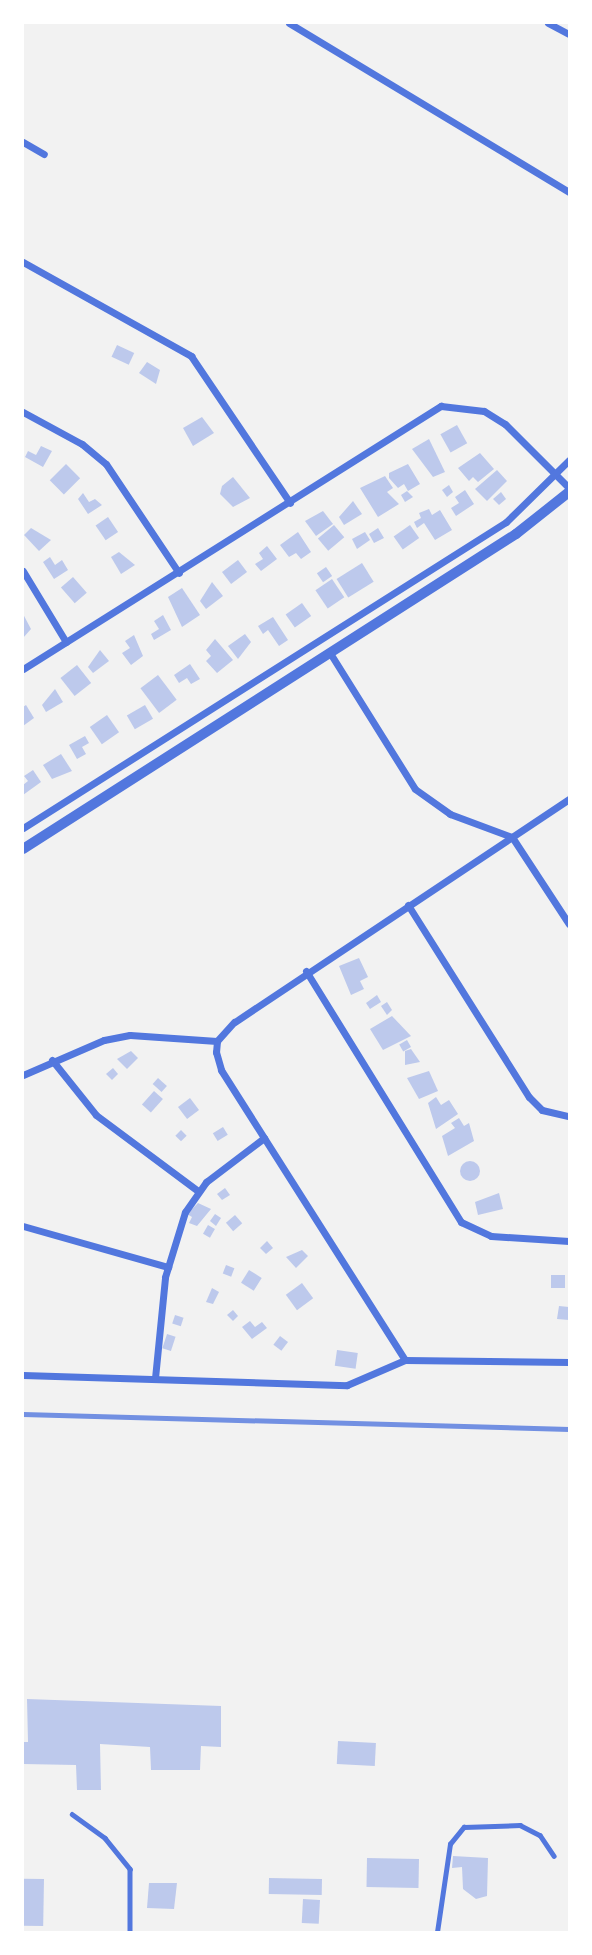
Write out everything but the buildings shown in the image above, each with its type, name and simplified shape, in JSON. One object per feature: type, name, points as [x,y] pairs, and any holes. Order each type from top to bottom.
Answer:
[{"type":"street","points":[[289,23],[569,192]]},
{"type":"street","points":[[548,23],[569,34]]},
{"type":"street","points":[[23,142],[44,154]]},
{"type":"street","points":[[23,262],[191,356],[290,503]]},
{"type":"street","points":[[23,669],[290,503],[420,416],[452,404],[484,411],[505,425],[569,490],[516,534],[23,849]]},
{"type":"street","points":[[23,412],[75,440],[106,464],[179,573]]},
{"type":"street","points":[[23,828],[467,548],[532,501],[569,460]]},
{"type":"street","points":[[23,571],[66,642]]},
{"type":"street","points":[[330,653],[415,789],[450,814],[512,836],[569,924]]},
{"type":"street","points":[[405,1360],[221,1070],[217,1041],[234,1022],[306,971],[569,799]]},
{"type":"street","points":[[408,905],[529,1097],[542,1110],[569,1116]]},
{"type":"street","points":[[306,971],[461,1222],[491,1237],[569,1241]]},
{"type":"street","points":[[23,1075],[52,1060],[130,1035],[217,1041]]},
{"type":"street","points":[[52,1060],[96,1115],[198,1191]]},
{"type":"street","points":[[155,1378],[168,1267],[180,1224],[198,1191],[264,1138]]},
{"type":"street","points":[[23,1226],[168,1267]]},
{"type":"street","points":[[23,1375],[347,1385],[405,1360],[569,1362]]},
{"type":"lane","points":[[72,1814],[105,1838],[131,1869],[130,1932]]},
{"type":"lane","points":[[437,1932],[450,1844],[464,1828],[520,1825],[540,1835],[554,1856]]},
{"type":"railway","points":[[23,1414],[569,1429]]}]
